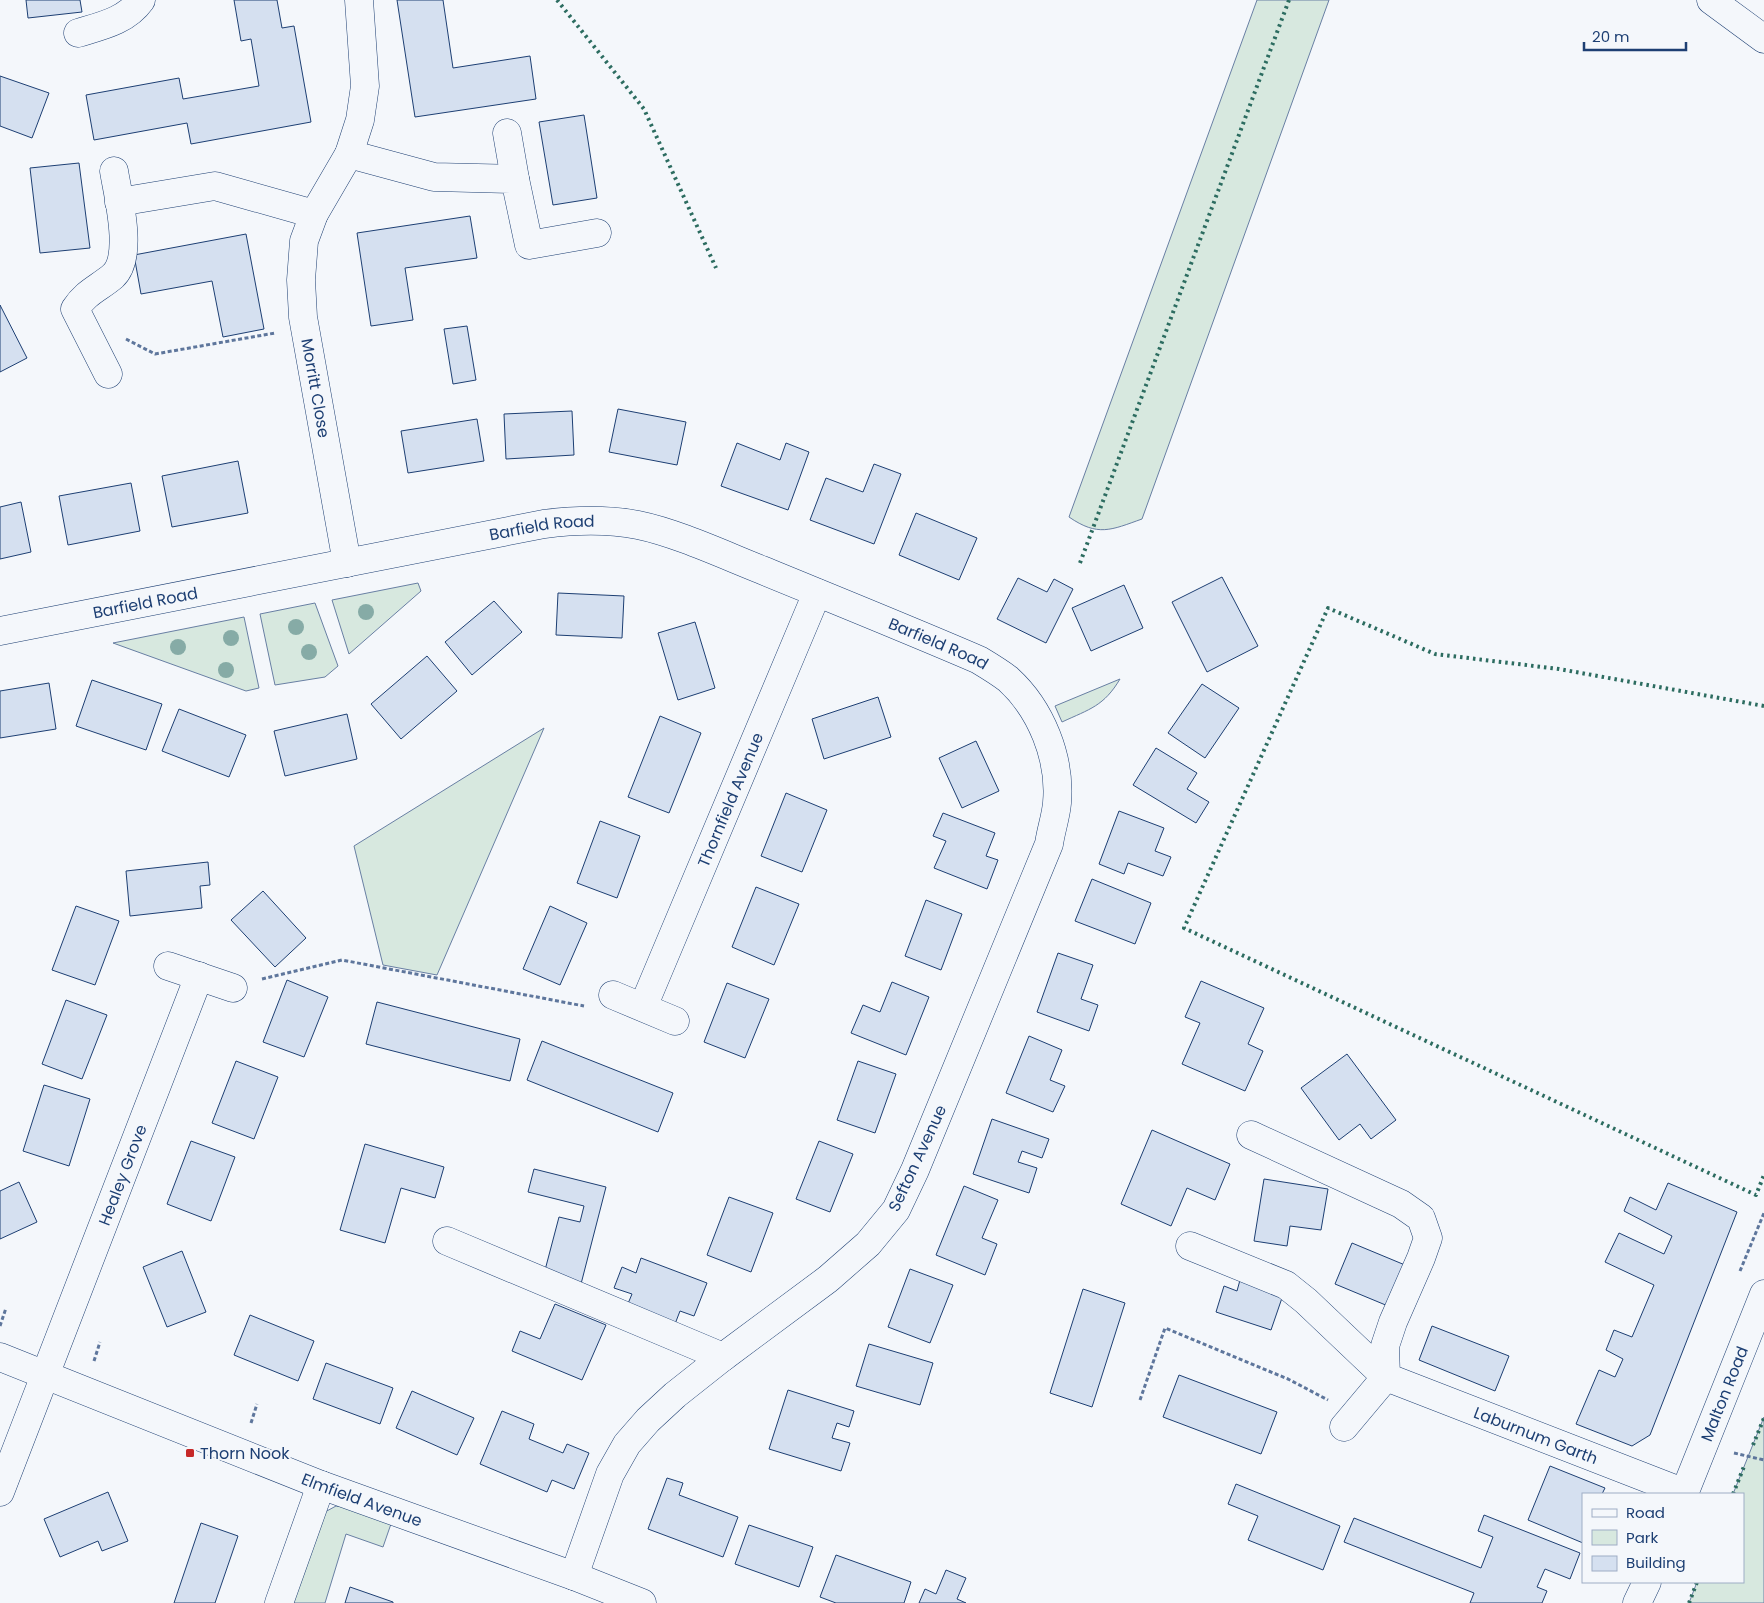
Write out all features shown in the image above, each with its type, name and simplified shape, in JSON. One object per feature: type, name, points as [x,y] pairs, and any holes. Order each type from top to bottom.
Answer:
[{"type":"street","points":[[78,33],[114,22],[135,9],[141,0]]},
{"type":"street","name":"Morritt Close","points":[[347,563],[305,328],[301,280],[304,241],[314,214],[348,154],[360,120],[364,86],[359,0]]},
{"type":"street","points":[[1711,0],[1764,39]]},
{"type":"street","points":[[507,133],[529,245],[598,234]]},
{"type":"street","points":[[348,154],[434,177],[515,179]]},
{"type":"street","points":[[108,374],[76,309],[83,298],[114,275],[123,257],[124,235],[114,171]]},
{"type":"street","points":[[119,202],[215,186],[314,214]]},
{"type":"street","name":"Barfield Road","points":[[0,631],[544,524],[574,520],[609,521],[639,525],[667,533],[979,660],[1013,685],[1025,697],[1041,722]]},
{"type":"street","name":"Thornfield Avenue","points":[[643,1008],[817,593]]},
{"type":"street","name":"Sefton Avenue","points":[[574,1576],[610,1474],[627,1444],[648,1420],[675,1395],[723,1357],[828,1280],[868,1244],[896,1210],[915,1170],[1049,844],[1057,803],[1057,783],[1055,760],[1041,722]]},
{"type":"street","points":[[168,966],[233,988]]},
{"type":"street","name":"Healey Grove","points":[[0,1492],[199,976]]},
{"type":"street","points":[[614,995],[675,1021]]},
{"type":"street","points":[[1251,1135],[1401,1204],[1421,1218],[1428,1238],[1422,1258],[1393,1322],[1385,1346],[1386,1377],[1350,1420]]},
{"type":"street","points":[[447,1241],[723,1357]]},
{"type":"street","points":[[1190,1246],[1286,1285],[1306,1301],[1386,1377]]},
{"type":"street","name":"Malton Road","points":[[1684,1493],[1764,1294]]},
{"type":"street","name":"Elmfield Avenue","points":[[0,1357],[321,1485],[574,1576],[642,1603]]},
{"type":"street","name":"Laburnum Garth","points":[[1386,1377],[1681,1493]]},
{"type":"street","points":[[279,1603],[321,1485]]},
{"type":"street","points":[[1638,1603],[1647,1583]]},
{"type":"path","points":[[94,347],[122,336],[155,354],[305,328]]},
{"type":"path","points":[[233,988],[342,960],[590,1008],[614,995]]},
{"type":"path","points":[[0,1326],[6,1308]]},
{"type":"path","points":[[1140,1400],[1165,1328],[1288,1379],[1350,1420]]},
{"type":"green space","points":[[1257,0],[1329,0],[1142,519],[1105,530],[1088,527],[1069,517]]},
{"type":"green space","points":[[418,583],[421,591],[349,654],[332,600]]},
{"type":"green space","points":[[315,603],[338,666],[325,677],[275,685],[260,614]]},
{"type":"green space","points":[[244,617],[259,688],[246,691],[113,643]]},
{"type":"green space","points":[[1120,679],[1108,695],[1096,706],[1062,722],[1055,706]]},
{"type":"green space","points":[[544,728],[437,975],[383,965],[354,846]]},
{"type":"green space","points":[[1764,1417],[1764,1603],[1689,1603],[1697,1583],[1744,1583],[1744,1493],[1733,1493]]},
{"type":"green space","points":[[336,1506],[353,1508],[392,1521],[383,1547],[346,1534],[325,1603],[287,1603],[325,1512]]},
{"type":"building","points":[[26,0],[80,0],[82,12],[28,18]]},
{"type":"building","points":[[234,0],[277,0],[282,28],[294,26],[311,122],[191,144],[187,123],[94,140],[86,95],[179,78],[183,99],[259,86],[251,39],[241,41]]},
{"type":"building","points":[[397,0],[443,0],[453,68],[530,56],[536,99],[415,117]]},
{"type":"building","points":[[0,76],[49,93],[32,138],[0,126]]},
{"type":"building","points":[[584,115],[597,198],[553,205],[539,122]]},
{"type":"building","points":[[79,163],[90,248],[40,253],[30,168]]},
{"type":"building","points":[[470,216],[477,258],[405,268],[413,320],[371,326],[357,233]]},
{"type":"building","points":[[246,234],[264,329],[223,337],[212,281],[141,294],[134,255]]},
{"type":"building","points":[[0,305],[27,358],[0,372]]},
{"type":"building","points":[[467,326],[476,380],[453,384],[444,329]]},
{"type":"building","points":[[618,409],[686,422],[677,465],[609,452]]},
{"type":"building","points":[[572,411],[574,455],[506,459],[504,414]]},
{"type":"building","points":[[477,419],[484,461],[408,473],[401,431]]},
{"type":"building","points":[[737,443],[780,460],[786,443],[809,452],[788,510],[721,486]]},
{"type":"building","points":[[238,461],[248,513],[172,527],[162,476]]},
{"type":"building","points":[[874,464],[901,474],[874,544],[810,520],[826,478],[863,492]]},
{"type":"building","points":[[131,483],[140,531],[68,545],[59,496]]},
{"type":"building","points":[[21,502],[31,552],[0,559],[0,507]]},
{"type":"building","points":[[916,513],[977,538],[959,580],[899,555]]},
{"type":"building","points":[[1222,577],[1258,646],[1207,672],[1172,602]]},
{"type":"building","points":[[1018,578],[1047,592],[1054,579],[1073,589],[1046,643],[997,619]]},
{"type":"building","points":[[1124,585],[1143,628],[1091,651],[1072,608]]},
{"type":"building","points":[[558,593],[624,596],[622,638],[556,635]]},
{"type":"building","points":[[494,601],[522,632],[472,675],[445,642]]},
{"type":"building","points":[[695,622],[715,688],[678,700],[658,633]]},
{"type":"building","points":[[427,656],[457,691],[401,739],[371,704]]},
{"type":"building","points":[[92,680],[162,704],[146,750],[76,726]]},
{"type":"building","points":[[49,683],[56,729],[0,738],[0,691]]},
{"type":"building","points":[[1202,684],[1239,708],[1205,758],[1168,733]]},
{"type":"building","points":[[878,697],[891,737],[824,759],[812,719]]},
{"type":"building","points":[[179,709],[246,735],[229,777],[162,751]]},
{"type":"building","points":[[347,714],[357,759],[285,776],[274,731]]},
{"type":"building","points":[[660,716],[701,733],[669,813],[628,797]]},
{"type":"building","points":[[976,741],[999,791],[962,808],[939,758]]},
{"type":"building","points":[[1156,748],[1197,773],[1187,789],[1209,802],[1196,823],[1133,785]]},
{"type":"building","points":[[786,793],[827,810],[802,872],[761,856]]},
{"type":"building","points":[[1119,811],[1164,828],[1155,851],[1171,857],[1163,876],[1128,863],[1124,874],[1099,864]]},
{"type":"building","points":[[943,813],[995,833],[986,856],[998,860],[987,889],[934,868],[946,841],[933,836]]},
{"type":"building","points":[[600,821],[640,836],[617,898],[577,883]]},
{"type":"building","points":[[208,862],[210,885],[200,886],[202,908],[130,916],[126,871]]},
{"type":"building","points":[[1092,879],[1151,903],[1135,944],[1075,921]]},
{"type":"building","points":[[756,887],[799,904],[774,965],[732,947]]},
{"type":"building","points":[[263,891],[306,938],[275,967],[231,920]]},
{"type":"building","points":[[926,900],[962,914],[941,970],[905,956]]},
{"type":"building","points":[[76,906],[119,921],[95,985],[52,970]]},
{"type":"building","points":[[550,906],[587,923],[560,985],[523,969]]},
{"type":"building","points":[[1058,953],[1093,965],[1081,999],[1098,1005],[1089,1031],[1037,1012]]},
{"type":"building","points":[[287,980],[328,997],[304,1057],[263,1042]]},
{"type":"building","points":[[1201,981],[1264,1008],[1248,1044],[1263,1051],[1245,1091],[1182,1064],[1200,1023],[1185,1017]]},
{"type":"building","points":[[892,982],[929,997],[906,1055],[851,1033],[863,1005],[880,1012]]},
{"type":"building","points":[[727,983],[769,999],[745,1058],[704,1042]]},
{"type":"building","points":[[66,1000],[107,1015],[82,1079],[42,1064]]},
{"type":"building","points":[[377,1002],[520,1039],[510,1081],[366,1044]]},
{"type":"building","points":[[1029,1036],[1062,1050],[1050,1080],[1065,1086],[1053,1112],[1006,1093]]},
{"type":"building","points":[[542,1041],[673,1093],[658,1132],[527,1080]]},
{"type":"building","points":[[1347,1054],[1396,1120],[1371,1139],[1360,1124],[1339,1140],[1301,1088]]},
{"type":"building","points":[[236,1061],[278,1077],[254,1139],[212,1123]]},
{"type":"building","points":[[858,1061],[896,1074],[875,1133],[837,1120]]},
{"type":"building","points":[[44,1085],[90,1099],[69,1166],[23,1151]]},
{"type":"building","points":[[992,1119],[1049,1139],[1042,1158],[1022,1151],[1018,1162],[1037,1168],[1029,1193],[973,1174]]},
{"type":"building","points":[[1152,1130],[1230,1164],[1215,1200],[1187,1188],[1171,1226],[1121,1204]]},
{"type":"building","points":[[191,1141],[235,1157],[211,1221],[167,1204]]},
{"type":"building","points":[[819,1141],[853,1154],[830,1212],[796,1199]]},
{"type":"building","points":[[365,1144],[444,1167],[435,1198],[401,1188],[385,1243],[340,1230]]},
{"type":"building","points":[[534,1169],[606,1187],[581,1284],[544,1274],[559,1217],[580,1222],[584,1206],[528,1192]]},
{"type":"building","points":[[1264,1179],[1328,1189],[1321,1230],[1290,1226],[1287,1246],[1254,1241]]},
{"type":"building","points":[[19,1182],[37,1222],[0,1239],[0,1191]]},
{"type":"building","points":[[1668,1183],[1737,1212],[1650,1435],[1632,1446],[1576,1424],[1599,1370],[1615,1377],[1623,1359],[1606,1350],[1614,1330],[1632,1337],[1654,1285],[1605,1262],[1619,1233],[1664,1254],[1672,1236],[1624,1211],[1630,1197],[1656,1210]]},
{"type":"building","points":[[964,1186],[998,1200],[982,1238],[997,1244],[985,1275],[936,1255]]},
{"type":"building","points":[[729,1197],[773,1213],[751,1272],[707,1255]]},
{"type":"building","points":[[1352,1243],[1405,1265],[1388,1306],[1335,1284]]},
{"type":"building","points":[[182,1251],[206,1312],[167,1327],[143,1267]]},
{"type":"building","points":[[641,1258],[707,1283],[694,1316],[680,1311],[675,1324],[627,1306],[632,1294],[614,1288],[622,1267],[636,1273]]},
{"type":"building","points":[[910,1269],[953,1285],[930,1343],[888,1327]]},
{"type":"building","points":[[1240,1280],[1283,1295],[1271,1330],[1216,1312],[1224,1286],[1237,1291]]},
{"type":"building","points":[[1083,1289],[1125,1303],[1092,1407],[1050,1393]]},
{"type":"building","points":[[555,1304],[606,1325],[582,1380],[512,1351],[520,1331],[540,1339]]},
{"type":"building","points":[[250,1315],[314,1341],[298,1381],[234,1355]]},
{"type":"building","points":[[1432,1326],[1509,1356],[1495,1391],[1419,1360]]},
{"type":"building","points":[[869,1344],[933,1363],[920,1405],[856,1386]]},
{"type":"building","points":[[326,1363],[393,1388],[380,1424],[313,1399]]},
{"type":"building","points":[[1179,1375],[1277,1412],[1261,1454],[1163,1417]]},
{"type":"building","points":[[788,1390],[854,1411],[849,1427],[837,1423],[832,1438],[850,1443],[841,1471],[769,1449]]},
{"type":"building","points":[[412,1391],[474,1418],[457,1455],[396,1428]]},
{"type":"building","points":[[502,1411],[534,1424],[529,1439],[563,1453],[567,1444],[589,1453],[574,1489],[552,1480],[547,1492],[480,1464]]},
{"type":"building","points":[[1550,1466],[1605,1488],[1602,1493],[1582,1493],[1582,1543],[1528,1520]]},
{"type":"building","points":[[667,1478],[683,1483],[679,1495],[738,1517],[723,1557],[648,1529]]},
{"type":"building","points":[[1236,1484],[1340,1526],[1323,1570],[1248,1540],[1258,1516],[1228,1504]]},
{"type":"building","points":[[108,1492],[128,1541],[102,1551],[98,1541],[60,1557],[44,1519]]},
{"type":"building","points":[[1484,1515],[1580,1553],[1570,1579],[1545,1569],[1537,1587],[1547,1591],[1542,1603],[1470,1603],[1474,1593],[1344,1542],[1354,1518],[1481,1568],[1493,1537],[1478,1531]]},
{"type":"building","points":[[201,1523],[238,1536],[215,1603],[174,1603]]},
{"type":"building","points":[[749,1525],[813,1547],[799,1587],[735,1564]]},
{"type":"building","points":[[836,1555],[911,1582],[904,1603],[836,1603],[820,1597]]},
{"type":"building","points":[[946,1570],[966,1578],[957,1599],[966,1603],[919,1603],[925,1589],[936,1594]]},
{"type":"building","points":[[350,1587],[393,1602],[393,1603],[345,1603]]},
{"type":"hedge","points":[[557,0],[644,109],[716,268]]},
{"type":"hedge","points":[[1080,563],[1289,0]]},
{"type":"hedge","points":[[1764,706],[1559,669],[1435,654],[1328,608],[1184,928],[1756,1195],[1764,1175]]},
{"type":"hedge","points":[[1753,1445],[1764,1418]]},
{"type":"hedge","points":[[1733,1493],[1745,1464]]},
{"type":"hedge","points":[[1689,1603],[1697,1583]]},
{"type":"place","name":"Thorn Nook","points":[[190,1453]]}]
